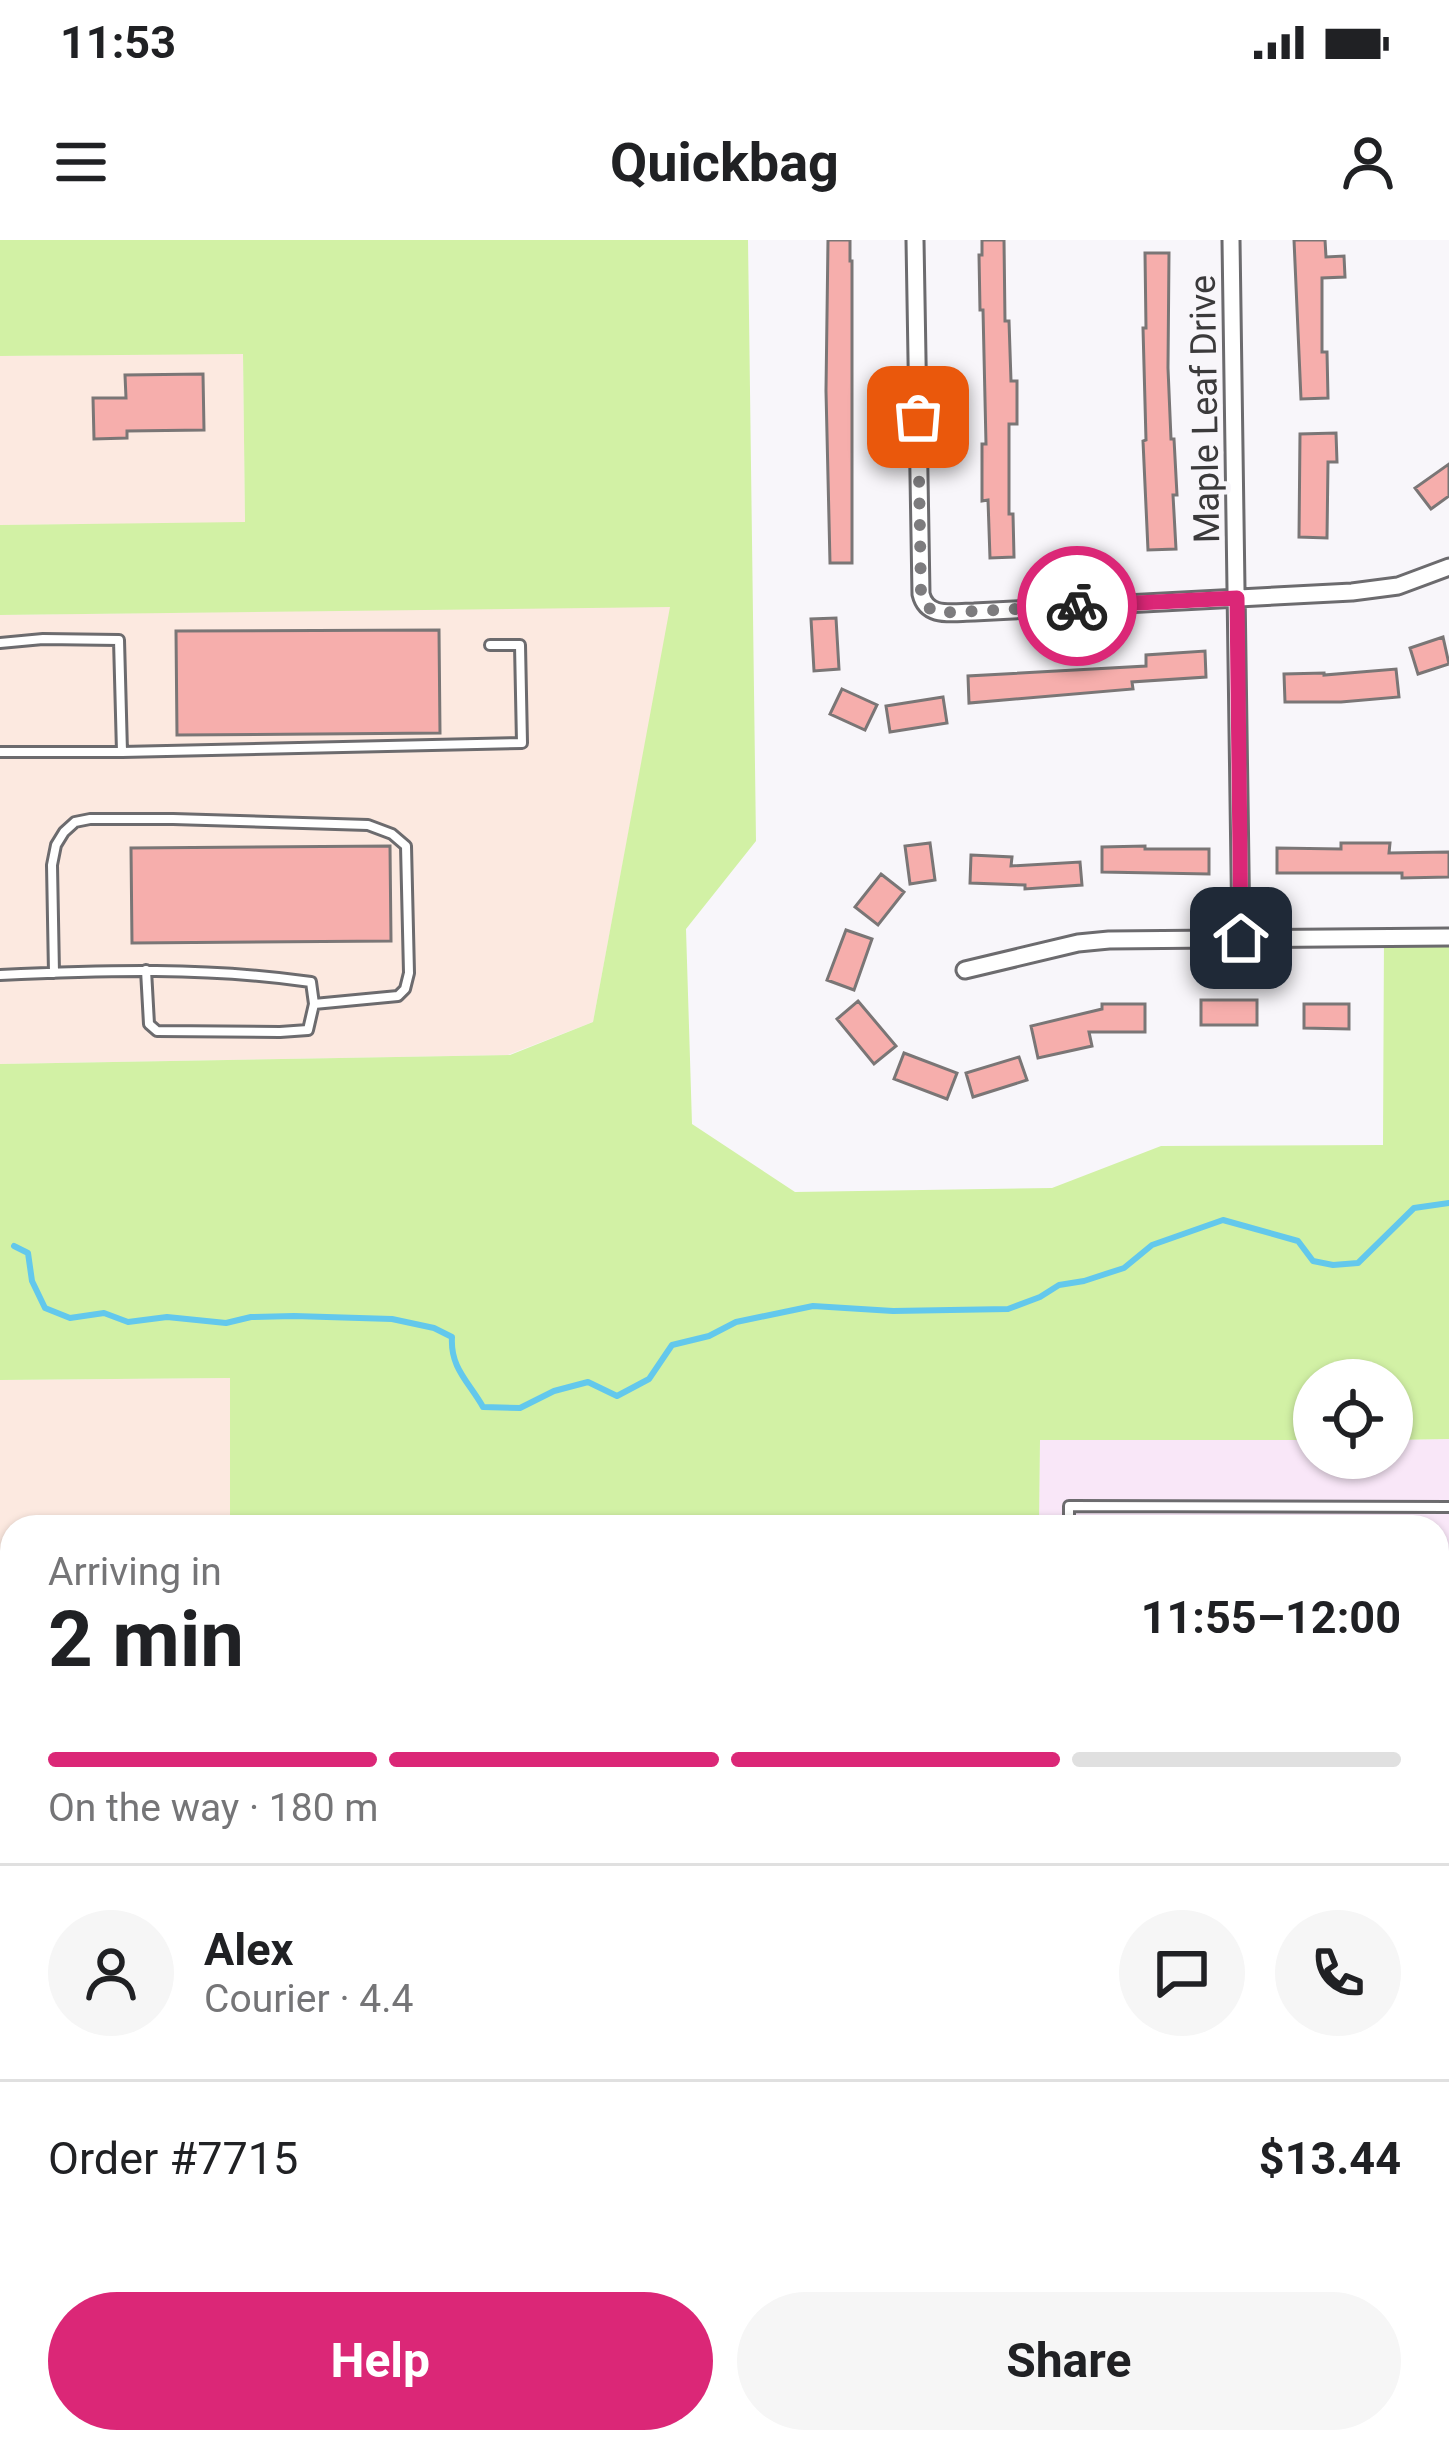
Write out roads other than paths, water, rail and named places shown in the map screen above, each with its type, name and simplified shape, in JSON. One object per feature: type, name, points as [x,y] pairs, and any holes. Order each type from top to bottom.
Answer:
[{"type":"street","points":[[915,240],[923,602],[937,613],[1378,590],[1449,567]]},
{"type":"street","name":"Maple Leaf Drive","points":[[1232,240],[1241,938]]},
{"type":"street","points":[[965,970],[1078,943],[1449,937]]},
{"type":"lane","points":[[0,643],[119,640],[122,752]]},
{"type":"lane","points":[[0,752],[522,743],[520,645],[490,645]]},
{"type":"lane","points":[[54,973],[52,865],[56,845],[75,822],[173,818],[368,825],[392,834],[406,846],[409,953],[405,989],[398,996],[314,1004]]},
{"type":"lane","points":[[0,975],[146,970],[212,970],[311,982],[314,1004],[308,1030],[157,1031],[149,1024],[146,970]]},
{"type":"lane","points":[[1069,1515],[1069,1506],[1449,1507]]},
{"type":"waterway","points":[[14,1246],[28,1253],[32,1281],[45,1308],[70,1318],[104,1313],[128,1322],[167,1317],[226,1323],[251,1317],[392,1319],[452,1337],[457,1366],[483,1407],[520,1408],[554,1391],[588,1382],[617,1396],[649,1379],[672,1345],[709,1336],[736,1322],[813,1306],[893,1311],[1008,1309],[1059,1285],[1124,1268],[1152,1245],[1223,1220],[1298,1241],[1313,1261],[1358,1263],[1414,1208],[1449,1203]]}]
